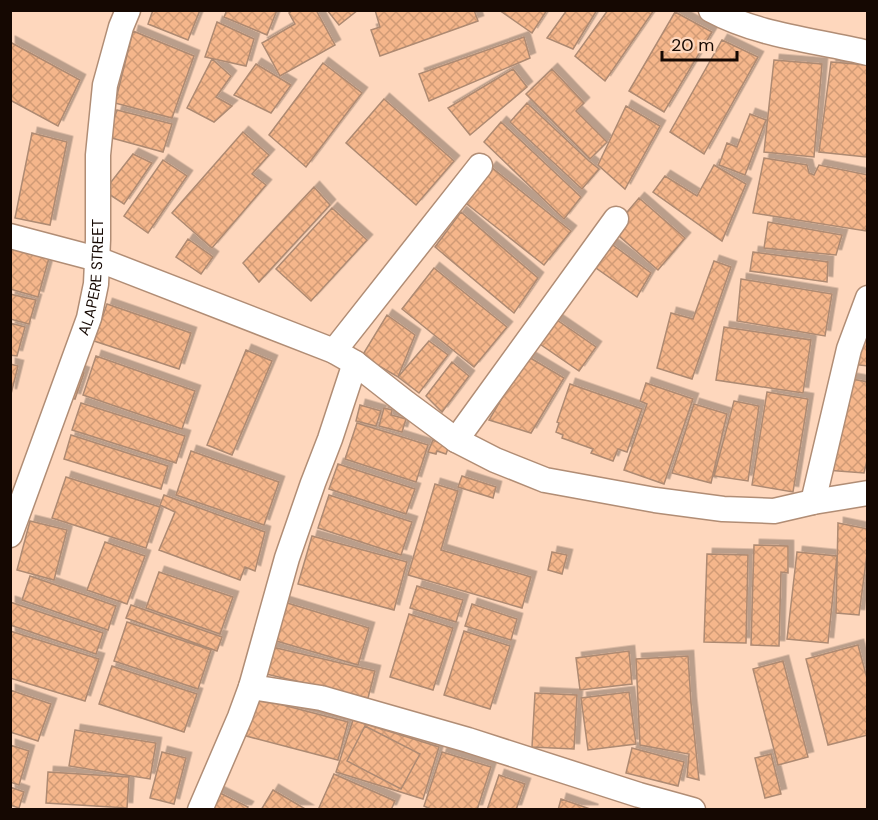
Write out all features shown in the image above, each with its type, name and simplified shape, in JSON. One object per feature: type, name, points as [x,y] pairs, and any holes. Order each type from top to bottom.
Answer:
[{"type":"street","name":"ALAPERE STREET","points":[[10,535],[89,318],[96,284],[98,155],[105,86],[128,10]]},
{"type":"street","points":[[711,10],[746,25],[785,37],[867,53]]},
{"type":"street","points":[[334,351],[480,166]]},
{"type":"street","points":[[456,440],[616,219]]},
{"type":"street","points":[[10,236],[97,259],[334,351],[355,363],[456,440],[495,460],[545,480],[655,500],[723,509],[774,511],[867,493]]},
{"type":"street","points":[[813,502],[849,349],[867,298]]},
{"type":"street","points":[[200,810],[251,687],[287,558],[355,363]]},
{"type":"street","points":[[251,687],[321,698],[468,740],[636,802],[693,810]]},
{"type":"building","points":[[153,10],[200,10],[188,40],[148,24]]},
{"type":"building","points":[[227,10],[277,10],[267,35],[224,17]]},
{"type":"building","points":[[293,10],[316,10],[335,45],[280,76],[262,43],[295,24],[289,13]]},
{"type":"building","points":[[327,10],[358,10],[339,25]]},
{"type":"building","points":[[375,10],[474,10],[478,21],[380,56],[371,30],[380,27]]},
{"type":"building","points":[[499,10],[547,10],[532,33]]},
{"type":"building","points":[[567,10],[597,10],[573,49],[547,38]]},
{"type":"building","points":[[608,10],[654,10],[605,81],[575,56]]},
{"type":"building","points":[[675,12],[712,32],[664,112],[629,91]]},
{"type":"building","points":[[217,22],[254,39],[246,66],[205,57]]},
{"type":"building","points":[[133,31],[194,56],[172,118],[115,103]]},
{"type":"building","points":[[524,37],[530,58],[429,101],[419,74]]},
{"type":"building","points":[[722,40],[758,57],[704,154],[670,132]]},
{"type":"building","points":[[10,42],[80,80],[58,126],[10,100]]},
{"type":"building","points":[[212,59],[231,76],[216,97],[232,106],[214,122],[187,108]]},
{"type":"building","points":[[774,60],[822,64],[814,157],[764,152]]},
{"type":"building","points":[[831,62],[868,65],[866,157],[819,152]]},
{"type":"building","points":[[323,63],[362,93],[306,167],[269,135]]},
{"type":"building","points":[[256,64],[291,85],[271,113],[234,95]]},
{"type":"building","points":[[513,69],[527,87],[470,135],[448,108]]},
{"type":"building","points":[[552,69],[584,103],[576,111],[607,142],[590,159],[526,94]]},
{"type":"building","points":[[384,99],[454,161],[416,205],[346,143]]},
{"type":"building","points":[[527,103],[599,169],[582,189],[510,122]]},
{"type":"building","points":[[626,106],[660,126],[625,189],[598,165]]},
{"type":"building","points":[[117,110],[172,124],[163,152],[108,137]]},
{"type":"building","points":[[750,114],[766,120],[745,175],[719,165],[727,143],[737,147]]},
{"type":"building","points":[[501,122],[581,197],[564,219],[484,142]]},
{"type":"building","points":[[243,132],[269,155],[252,174],[266,185],[212,248],[172,213]]},
{"type":"building","points":[[32,133],[67,142],[50,225],[15,218]]},
{"type":"building","points":[[133,154],[152,163],[124,204],[104,191]]},
{"type":"building","points":[[764,158],[807,165],[809,173],[814,175],[819,165],[868,175],[866,231],[753,213]]},
{"type":"building","points":[[163,160],[187,176],[148,233],[124,216]]},
{"type":"building","points":[[714,165],[746,184],[722,241],[653,192],[665,176],[697,196]]},
{"type":"building","points":[[491,167],[571,231],[544,265],[463,201]]},
{"type":"building","points":[[314,187],[330,205],[259,282],[243,263]]},
{"type":"building","points":[[639,198],[685,238],[658,270],[612,230]]},
{"type":"building","points":[[332,208],[367,240],[311,301],[276,269]]},
{"type":"building","points":[[461,212],[538,278],[514,313],[435,247]]},
{"type":"building","points":[[768,222],[842,235],[836,255],[764,248]]},
{"type":"building","points":[[188,239],[213,257],[201,274],[176,257]]},
{"type":"building","points":[[606,240],[651,273],[637,297],[589,263]]},
{"type":"building","points":[[10,247],[49,258],[38,297],[10,289]]},
{"type":"building","points":[[753,252],[828,262],[827,282],[750,271]]},
{"type":"building","points":[[714,261],[731,267],[692,379],[657,368],[671,313],[693,319]]},
{"type":"building","points":[[434,268],[507,327],[474,367],[402,309]]},
{"type":"building","points":[[741,279],[832,294],[825,336],[737,321]]},
{"type":"building","points":[[10,294],[36,300],[29,324],[10,319]]},
{"type":"building","points":[[107,304],[191,333],[179,369],[94,341]]},
{"type":"building","points":[[868,314],[868,366],[851,364]]},
{"type":"building","points":[[387,315],[415,335],[398,377],[362,356]]},
{"type":"building","points":[[554,318],[596,347],[579,371],[537,342]]},
{"type":"building","points":[[10,323],[25,327],[17,356],[10,355]]},
{"type":"building","points":[[724,327],[811,340],[803,393],[716,380]]},
{"type":"building","points":[[429,341],[448,355],[419,393],[398,377]]},
{"type":"building","points":[[246,350],[272,361],[232,455],[207,445]]},
{"type":"building","points":[[96,356],[195,391],[182,429],[83,395]]},
{"type":"building","points":[[527,356],[564,378],[531,433],[489,420]]},
{"type":"building","points":[[452,362],[469,376],[442,412],[426,396]]},
{"type":"building","points":[[10,364],[18,366],[11,394],[10,394]]},
{"type":"building","points":[[74,369],[84,373],[75,399],[64,396]]},
{"type":"building","points":[[846,378],[868,382],[868,456],[864,473],[826,470]]},
{"type":"building","points":[[646,383],[693,399],[664,484],[624,470],[647,404],[640,401]]},
{"type":"building","points":[[570,384],[642,409],[627,452],[618,449],[613,461],[591,453],[593,449],[562,438],[563,435],[556,432],[559,423],[557,422]]},
{"type":"building","points":[[767,392],[808,399],[793,492],[752,485]]},
{"type":"building","points":[[734,401],[759,406],[748,481],[714,476]]},
{"type":"building","points":[[81,403],[185,436],[176,463],[72,430]]},
{"type":"building","points":[[694,404],[727,414],[711,483],[672,473]]},
{"type":"building","points":[[360,405],[381,411],[376,426],[356,421]]},
{"type":"building","points":[[384,408],[392,410],[391,415],[406,419],[402,432],[379,426]]},
{"type":"building","points":[[357,423],[428,445],[416,482],[345,459]]},
{"type":"building","points":[[71,435],[168,466],[161,489],[64,459]]},
{"type":"building","points":[[439,439],[450,443],[446,454],[437,451],[436,454],[428,452],[433,440],[438,442]]},
{"type":"building","points":[[191,451],[279,482],[264,525],[176,495]]},
{"type":"building","points":[[338,464],[415,489],[406,514],[329,489]]},
{"type":"building","points":[[462,476],[496,487],[493,498],[458,487]]},
{"type":"building","points":[[66,477],[160,507],[146,548],[52,518]]},
{"type":"building","points":[[435,484],[458,491],[441,550],[531,577],[522,608],[408,575]]},
{"type":"building","points":[[164,495],[265,532],[255,571],[245,567],[240,580],[159,550],[175,512],[160,505]]},
{"type":"building","points":[[329,495],[412,522],[401,555],[318,528]]},
{"type":"building","points":[[30,521],[67,530],[54,580],[17,570]]},
{"type":"building","points":[[838,523],[868,529],[859,615],[836,613]]},
{"type":"building","points":[[312,536],[407,562],[394,610],[298,584]]},
{"type":"building","points":[[105,542],[145,556],[127,604],[87,590]]},
{"type":"building","points":[[754,545],[788,546],[788,573],[781,572],[779,646],[751,645]]},
{"type":"building","points":[[552,552],[567,555],[562,574],[548,570]]},
{"type":"building","points":[[797,552],[837,556],[828,643],[787,639]]},
{"type":"building","points":[[707,554],[748,555],[746,643],[704,642]]},
{"type":"building","points":[[159,572],[233,597],[220,634],[146,608]]},
{"type":"building","points":[[30,576],[116,606],[108,630],[22,600]]},
{"type":"building","points":[[417,586],[463,600],[456,622],[410,608]]},
{"type":"building","points":[[10,602],[103,633],[96,654],[10,625]]},
{"type":"building","points":[[284,602],[369,628],[358,665],[273,640]]},
{"type":"building","points":[[472,604],[517,619],[511,640],[465,626]]},
{"type":"building","points":[[131,605],[222,637],[217,651],[126,618]]},
{"type":"building","points":[[409,614],[453,628],[433,690],[390,677]]},
{"type":"building","points":[[127,622],[211,650],[198,689],[114,661]]},
{"type":"building","points":[[10,631],[99,659],[85,701],[10,678]]},
{"type":"building","points":[[464,631],[510,646],[490,709],[444,695]]},
{"type":"building","points":[[858,645],[868,682],[868,735],[828,745],[806,659]]},
{"type":"building","points":[[272,647],[375,671],[368,698],[266,674]]},
{"type":"building","points":[[629,651],[632,684],[580,690],[576,658]]},
{"type":"building","points":[[688,656],[699,780],[687,777],[689,754],[640,745],[636,659]]},
{"type":"building","points":[[783,661],[808,757],[778,765],[753,669]]},
{"type":"building","points":[[112,666],[197,694],[184,732],[99,704]]},
{"type":"building","points":[[10,690],[51,704],[38,741],[10,732]]},
{"type":"building","points":[[629,692],[636,744],[588,750],[581,698]]},
{"type":"building","points":[[535,693],[577,695],[574,749],[532,747]]},
{"type":"building","points":[[256,698],[348,722],[338,760],[246,736]]},
{"type":"building","points":[[353,720],[439,747],[423,799],[336,772]]},
{"type":"building","points":[[365,726],[420,754],[401,789],[347,761]]},
{"type":"building","points":[[75,730],[156,743],[150,779],[69,766]]},
{"type":"building","points":[[10,745],[29,751],[19,785],[10,782]]},
{"type":"building","points":[[632,748],[684,762],[678,786],[626,773]]},
{"type":"building","points":[[162,752],[186,758],[174,804],[150,798]]},
{"type":"building","points":[[442,752],[491,767],[477,810],[433,810],[424,806]]},
{"type":"building","points":[[771,754],[781,794],[765,798],[755,758]]},
{"type":"building","points":[[48,772],[129,777],[127,808],[46,803]]},
{"type":"building","points":[[334,774],[395,801],[391,810],[318,810]]},
{"type":"building","points":[[499,775],[525,784],[516,810],[487,810]]},
{"type":"building","points":[[10,787],[24,792],[19,808],[10,805]]},
{"type":"building","points":[[273,790],[307,810],[261,810]]},
{"type":"building","points":[[218,792],[248,807],[246,810],[210,810]]},
{"type":"building","points":[[561,799],[593,810],[558,810]]}]
